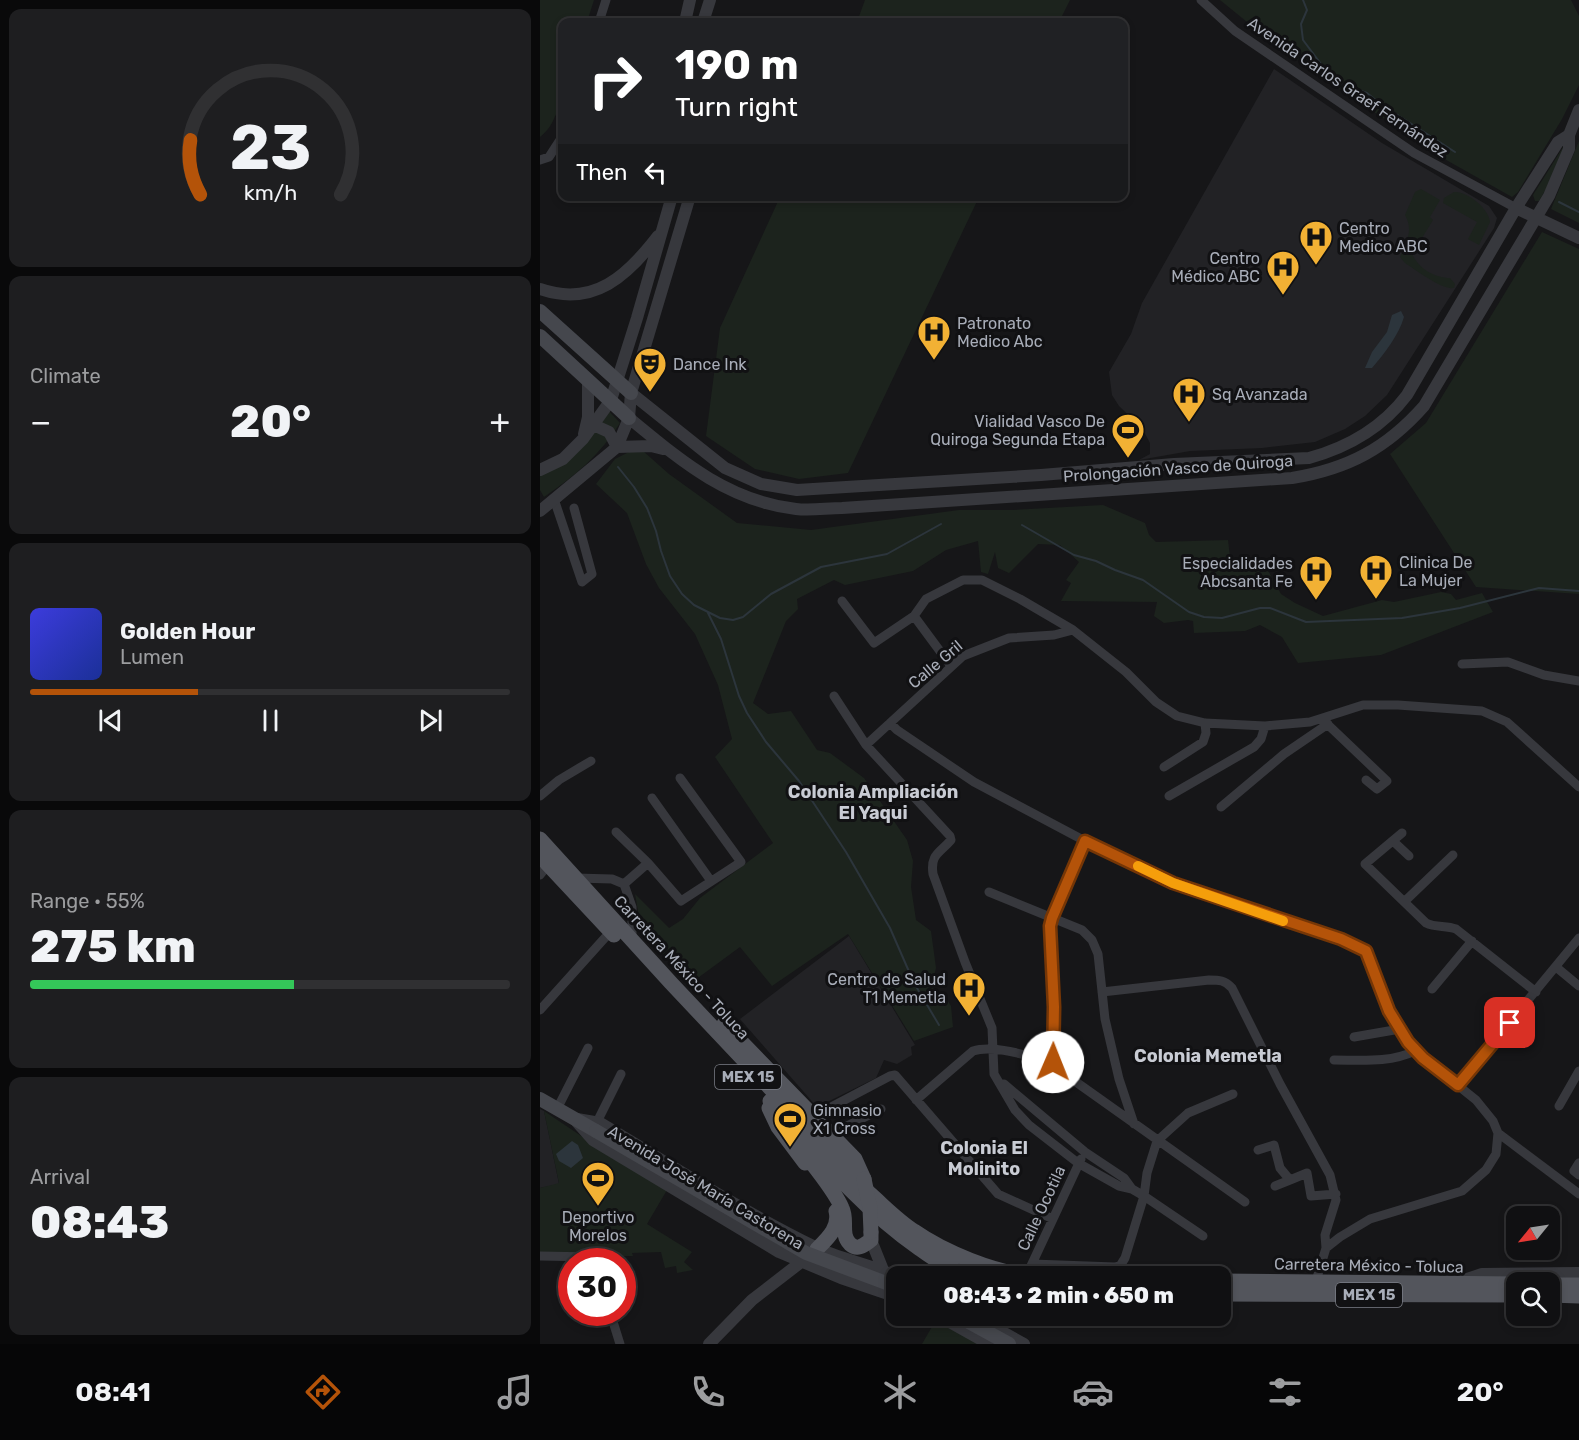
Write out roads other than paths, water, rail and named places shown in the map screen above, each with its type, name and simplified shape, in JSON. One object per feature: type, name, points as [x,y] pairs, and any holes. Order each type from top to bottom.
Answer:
[{"type":"main road","points":[[540,312],[631,393]]},
{"type":"main road","points":[[540,336],[629,418]]},
{"type":"main road","name":"Carretera México - Toluca","points":[[540,839],[868,1192],[915,1232],[974,1262],[996,1266]]},
{"type":"main road","name":"Carretera México - Toluca","points":[[543,865],[611,931],[761,1091],[846,1188],[904,1238],[933,1258],[950,1266]]},
{"type":"main road","points":[[671,982],[687,990],[739,1039],[855,1159],[869,1194],[871,1236],[857,1248],[850,1244],[846,1237],[842,1206],[792,1136],[770,1110]]},
{"type":"main road","points":[[761,1091],[778,1127],[831,1198],[836,1209],[837,1216],[833,1231],[817,1249]]},
{"type":"main road","name":"Avenida José María Castorena","points":[[540,1099],[574,1119],[596,1127],[806,1253],[886,1283]]},
{"type":"main road","name":"Carretera México - Toluca","points":[[1231,1281],[1506,1284]]},
{"type":"main road","points":[[1560,1284],[1579,1285]]},
{"type":"main road","name":"Carretera México - Toluca","points":[[1231,1294],[1506,1295]]},
{"type":"main road","points":[[1560,1295],[1579,1296]]},
{"type":"main road","points":[[976,1326],[1009,1344]]},
{"type":"street","points":[[600,18],[606,0]]},
{"type":"street","points":[[686,18],[690,0]]},
{"type":"street","points":[[704,18],[710,0]]},
{"type":"street","name":"Avenida Carlos Graef Fernández","points":[[1201,0],[1235,31],[1414,153],[1516,208]]},
{"type":"street","name":"Prolongación Vasco de Quiroga","points":[[629,418],[669,451],[713,482],[753,500],[797,509],[987,499],[1292,478],[1334,468],[1361,457],[1406,428],[1424,406],[1549,196],[1569,149],[1569,135],[1579,110]]},
{"type":"street","name":"Prolongación Vasco de Quiroga","points":[[631,393],[725,468],[761,484],[797,490],[1174,464],[1291,460],[1320,455],[1352,442],[1375,428],[1394,412],[1407,395],[1516,208],[1558,142],[1569,135]]},
{"type":"street","points":[[540,160],[549,157],[558,143]]},
{"type":"street","points":[[540,470],[563,459],[583,439],[610,400],[671,201]]},
{"type":"street","points":[[540,511],[617,447],[629,418],[631,393],[689,201]]},
{"type":"street","points":[[1516,208],[1579,238]]},
{"type":"street","points":[[540,290],[572,294],[596,291],[630,270],[663,230]]},
{"type":"street","points":[[626,352],[642,357]]},
{"type":"street","points":[[583,439],[588,417],[588,379]]},
{"type":"street","points":[[591,427],[598,427],[609,432],[617,447]]},
{"type":"street","points":[[617,447],[651,446],[669,451]]},
{"type":"street","points":[[986,478],[987,499]]},
{"type":"street","points":[[554,499],[582,582],[592,574],[574,508]]},
{"type":"street","points":[[842,601],[874,643],[914,616],[926,599],[963,580],[982,580],[1020,599],[1072,630],[1177,716],[1205,723],[1265,726],[1325,721],[1387,782],[1377,789],[1366,780]]},
{"type":"street","points":[[914,616],[951,666]]},
{"type":"street","name":"Calle Gril","points":[[866,745],[951,666],[972,651],[1009,638],[1054,635],[1072,630]]},
{"type":"street","points":[[1462,664],[1508,662],[1544,675],[1579,681]]},
{"type":"street","points":[[834,696],[866,745],[950,836],[951,840],[937,854],[932,863],[933,874],[992,1028],[993,1068],[1015,1110],[1029,1125],[1078,1163],[1119,1186],[1132,1189],[1144,1196],[1203,1236]]},
{"type":"street","points":[[1221,807],[1325,721],[1363,705],[1482,711],[1507,722],[1579,787]]},
{"type":"street","points":[[890,723],[974,782],[1085,841],[1173,883],[1358,946],[1366,951],[1384,998],[1400,1029],[1415,1051],[1458,1085],[1488,1113],[1498,1133],[1579,1194]]},
{"type":"street","points":[[1164,767],[1203,742],[1206,733],[1205,723]]},
{"type":"street","points":[[1169,796],[1254,747],[1261,739],[1265,726]]},
{"type":"street","points":[[540,796],[559,780],[591,761]]},
{"type":"street","points":[[616,832],[648,863],[681,902],[741,862],[680,778]]},
{"type":"street","points":[[652,798],[711,881]]},
{"type":"street","points":[[1402,833],[1365,864],[1426,923],[1456,929],[1536,992]]},
{"type":"street","points":[[916,1100],[973,1051],[992,1049],[1053,1062],[1052,918],[1085,841]]},
{"type":"street","points":[[1393,841],[1409,856]]},
{"type":"street","points":[[1404,902],[1453,855]]},
{"type":"street","points":[[624,884],[648,863]]},
{"type":"street","points":[[576,878],[612,879],[624,884],[632,907],[632,940]]},
{"type":"street","points":[[989,892],[1082,930],[1092,940],[1098,954],[1102,992],[1119,1079],[1134,1124]]},
{"type":"street","points":[[540,1010],[611,931]]},
{"type":"street","points":[[1458,1085],[1579,938]]},
{"type":"street","points":[[1432,989],[1472,941]]},
{"type":"street","points":[[1556,967],[1579,986]]},
{"type":"street","points":[[1102,992],[1209,980],[1221,980],[1233,988],[1280,1084],[1330,1175],[1336,1200],[1325,1236],[1326,1248],[1316,1281]]},
{"type":"street","points":[[1209,980],[1210,992]]},
{"type":"street","points":[[1354,1037],[1400,1029]]},
{"type":"street","points":[[557,1109],[588,1048]]},
{"type":"street","points":[[1334,1060],[1376,1061],[1407,1055],[1415,1051]]},
{"type":"street","points":[[1559,1106],[1579,1071]]},
{"type":"street","points":[[596,1127],[621,1074]]},
{"type":"street","points":[[818,1114],[890,1076],[895,1076],[998,1194],[1053,1219]]},
{"type":"street","points":[[997,1079],[1085,1152],[1124,1178],[1132,1189]]},
{"type":"street","points":[[1076,1082],[1245,1202]]},
{"type":"street","points":[[1120,1266],[1125,1258],[1144,1196],[1147,1173],[1157,1141],[1188,1113],[1233,1094]]},
{"type":"street","points":[[837,1131],[880,1109]]},
{"type":"street","name":"Avenida José María Castorena","points":[[574,1119],[593,1140],[779,1252],[801,1263],[886,1293]]},
{"type":"street","name":"Avenida José María Castorena","points":[[596,1127],[817,1249],[886,1272]]},
{"type":"street","points":[[1326,1248],[1370,1219],[1462,1191],[1486,1170],[1497,1154],[1498,1133]]},
{"type":"street","points":[[1258,1150],[1275,1145],[1280,1168],[1290,1180]]},
{"type":"street","name":"Calle Ocotila","points":[[1033,1266],[1085,1152]]},
{"type":"street","points":[[1275,1186],[1307,1173],[1311,1196],[1335,1194]]},
{"type":"street","points":[[734,1223],[744,1209]]},
{"type":"street","points":[[871,1236],[883,1270]]},
{"type":"street","points":[[710,1344],[752,1300],[817,1249],[857,1248]]},
{"type":"street","points":[[540,1256],[558,1257]]},
{"type":"street","points":[[1453,1284],[1482,1274],[1579,1274]]},
{"type":"street","points":[[614,1326],[620,1344]]},
{"type":"street","points":[[957,1326],[989,1344]]},
{"type":"street","points":[[992,1326],[1024,1344]]},
{"type":"waterway","points":[[1303,0],[1307,10],[1301,24],[1303,40],[1327,72],[1343,85],[1367,93],[1455,152]]},
{"type":"waterway","points":[[1559,202],[1579,212]]},
{"type":"waterway","points":[[618,467],[647,508],[670,576],[682,594],[694,605],[720,618],[733,620],[743,617],[771,594],[821,567],[887,554],[941,524]]},
{"type":"waterway","points":[[1022,525],[1074,555],[1096,561],[1143,580],[1189,612],[1204,617],[1222,618],[1260,608],[1270,608],[1306,622],[1402,618],[1460,608],[1539,588],[1579,591]]},
{"type":"waterway","points":[[708,613],[721,639],[739,696],[747,713],[766,742],[799,781],[846,852],[890,928],[914,983],[939,1025]]},
{"type":"place","name":"Centro Medico ABC","points":[[1316,266]]},
{"type":"place","name":"Centro Médico ABC","points":[[1283,296]]},
{"type":"place","name":"Patronato Medico Abc","points":[[934,361]]},
{"type":"place","name":"Dance Ink","points":[[650,393]]},
{"type":"place","name":"Sq Avanzada","points":[[1189,423]]},
{"type":"place","name":"Vialidad Vasco De Quiroga Segunda Etapa","points":[[1128,459]]},
{"type":"place","name":"Clinica De La Mujer","points":[[1376,600]]},
{"type":"place","name":"Especialidades Abcsanta Fe","points":[[1316,601]]},
{"type":"place","name":"Centro de Salud T1 Memetla","points":[[969,1017]]},
{"type":"place","name":"Gimnasio X1 Cross","points":[[790,1148]]},
{"type":"place","name":"Deportivo Morelos","points":[[598,1207]]},
{"type":"district","name":"Colonia Ampliación El Yaqui","points":[[873,802]]},
{"type":"district","name":"Colonia Memetla","points":[[1208,1056]]},
{"type":"district","name":"Colonia El Molinito","points":[[984,1158]]}]
